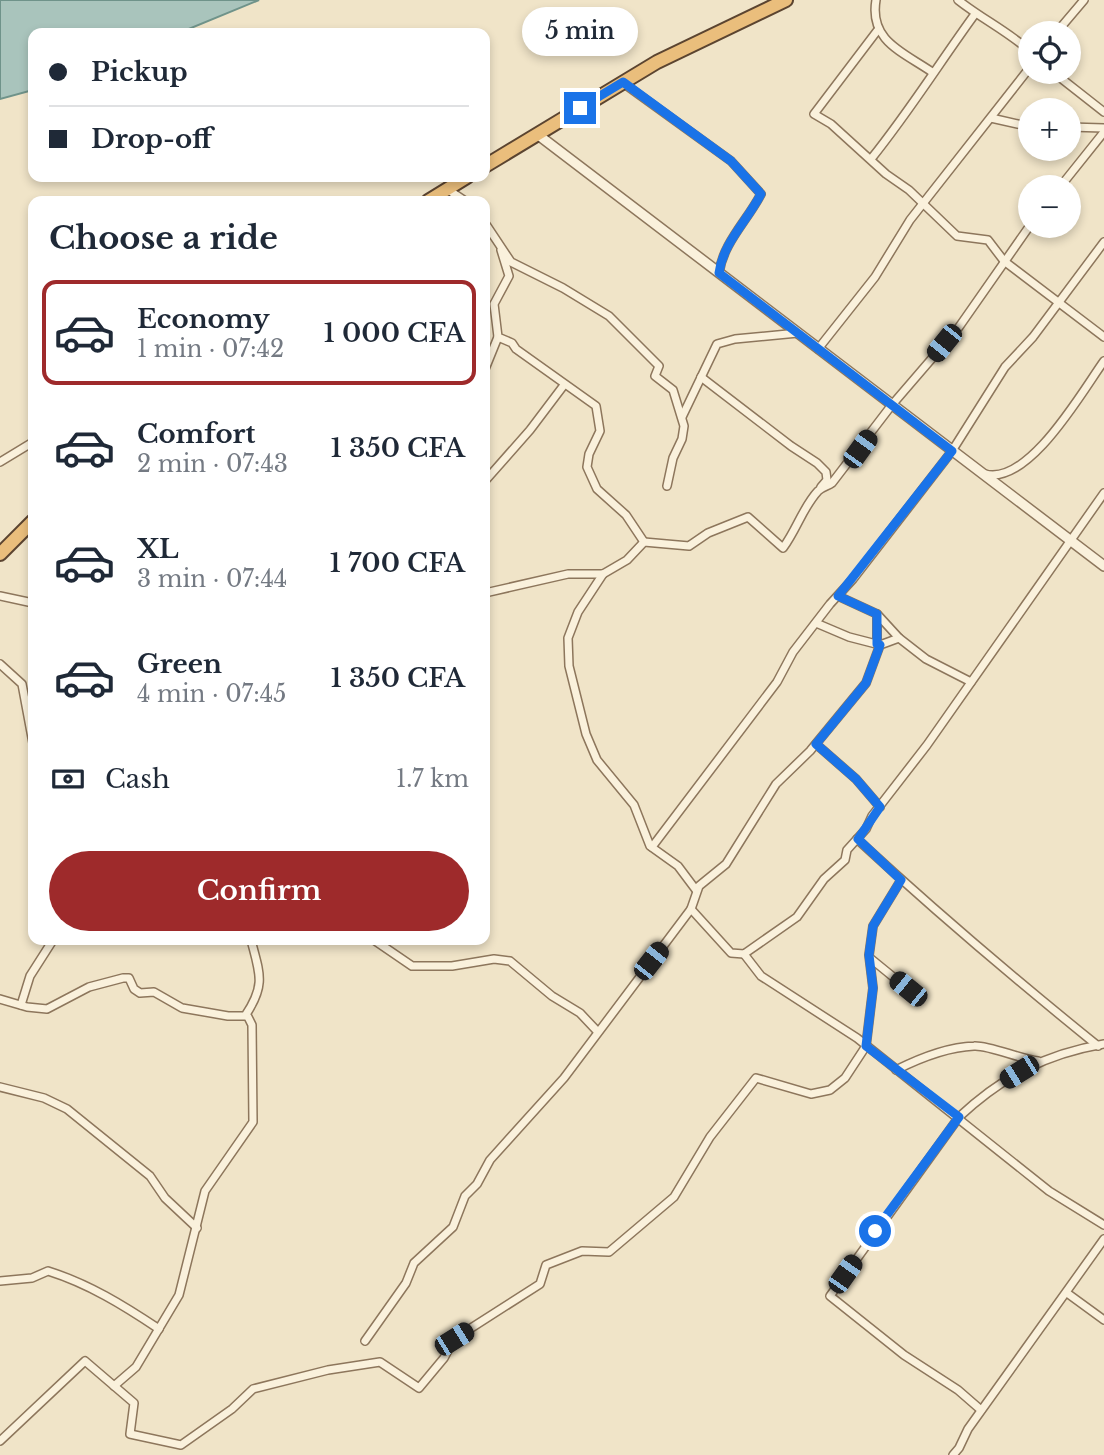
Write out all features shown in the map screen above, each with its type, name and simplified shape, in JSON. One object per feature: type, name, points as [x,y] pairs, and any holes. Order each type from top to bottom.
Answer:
[{"type":"highway","points":[[490,163],[657,62],[786,0]]},
{"type":"highway","points":[[436,196],[459,182]]},
{"type":"highway","points":[[0,554],[28,526]]},
{"type":"street","points":[[876,0],[877,30],[814,114],[831,124],[886,174],[924,203],[957,236],[988,240],[1004,261],[1104,337]]},
{"type":"street","points":[[958,0],[1018,41]]},
{"type":"street","points":[[1066,21],[1084,0]]},
{"type":"street","points":[[871,159],[901,122],[932,72],[975,14]]},
{"type":"street","points":[[877,30],[887,41],[932,72]]},
{"type":"street","points":[[623,82],[731,161],[761,194],[729,242],[719,273]]},
{"type":"street","points":[[818,349],[875,276],[924,203],[1018,83]]},
{"type":"street","points":[[1068,84],[1104,112]]},
{"type":"street","points":[[991,118],[1018,124]]},
{"type":"street","points":[[1081,128],[1104,130]]},
{"type":"street","points":[[1069,175],[1104,130]]},
{"type":"street","points":[[537,134],[1104,566]]},
{"type":"street","points":[[447,189],[458,196]]},
{"type":"street","points":[[490,232],[509,276],[494,304],[498,337],[490,357]]},
{"type":"street","points":[[820,488],[832,483],[891,406],[959,327],[1021,238]]},
{"type":"street","points":[[652,847],[777,682],[793,652],[952,451],[1004,367],[1033,337],[1104,242]]},
{"type":"street","points":[[500,250],[517,266],[591,304],[621,326],[659,366],[656,376],[673,390],[684,433],[673,458],[667,486]]},
{"type":"street","points":[[682,417],[720,342],[798,333]]},
{"type":"street","points":[[498,337],[512,343],[516,349],[596,406],[600,431],[586,463],[592,482],[626,515],[644,542]]},
{"type":"street","points":[[979,472],[990,475],[1027,460],[1066,415],[1104,361]]},
{"type":"street","points":[[644,542],[689,546],[708,533],[748,517],[783,548],[796,531],[805,508],[827,480],[826,472],[817,463],[701,377]]},
{"type":"street","points":[[490,475],[530,430],[564,385]]},
{"type":"street","points":[[0,462],[28,445]]},
{"type":"street","points":[[691,909],[731,953],[744,954],[797,917],[824,879],[845,860],[847,850],[858,839],[1104,493]]},
{"type":"street","points":[[644,542],[627,559],[603,574],[578,612],[568,638],[569,666],[586,734],[597,760],[634,805],[652,847],[678,866],[696,890]]},
{"type":"street","points":[[490,592],[568,574],[603,574]]},
{"type":"street","points":[[490,588],[494,592]]},
{"type":"street","points":[[0,596],[28,602]]},
{"type":"street","points":[[838,596],[877,614],[899,638],[926,659],[971,681]]},
{"type":"street","points":[[365,1341],[406,1283],[414,1263],[453,1227],[465,1196],[477,1184],[489,1160],[564,1078],[691,909],[696,890],[701,883],[726,864],[776,784],[816,744],[866,683],[878,645],[877,614]]},
{"type":"street","points":[[816,623],[849,637],[878,645],[899,638]]},
{"type":"street","points":[[0,664],[22,684],[28,716]]},
{"type":"street","points":[[816,744],[856,779],[880,807]]},
{"type":"street","points":[[858,839],[977,948],[1102,1046]]},
{"type":"street","points":[[0,1441],[85,1361],[134,1403],[130,1434],[181,1445],[232,1409],[253,1389],[273,1383],[328,1370],[380,1362],[419,1388],[444,1358],[454,1339],[540,1284],[546,1265],[582,1251],[608,1252],[674,1197],[710,1137],[756,1078],[811,1094],[830,1090],[845,1077],[866,1046],[873,988],[870,958],[873,926],[901,880]]},
{"type":"street","points":[[21,1005],[30,976],[50,945]]},
{"type":"street","points":[[0,999],[47,1009],[89,987],[129,978],[134,989],[140,993],[154,992],[182,1008],[228,1016],[245,1016],[258,997],[260,974],[252,945]]},
{"type":"street","points":[[381,945],[412,966],[452,966],[494,959],[510,961],[552,996],[580,1013],[597,1031]]},
{"type":"street","points":[[744,954],[761,976],[858,1038],[1049,1191],[1104,1225]]},
{"type":"street","points":[[870,958],[908,989]]},
{"type":"street","points":[[114,1386],[136,1367],[179,1295],[205,1191],[253,1122],[252,1025],[248,1017]]},
{"type":"street","points":[[895,1070],[912,1062],[976,1046],[1038,1061]]},
{"type":"street","points":[[981,1410],[958,1390],[904,1354],[830,1296],[959,1117],[979,1098],[1038,1061],[1102,1046]]},
{"type":"street","points":[[0,1087],[44,1098],[67,1109],[150,1176],[165,1198],[197,1228]]},
{"type":"street","points":[[953,1455],[960,1448],[968,1429],[981,1410],[1104,1238]]},
{"type":"street","points":[[0,1281],[32,1278],[48,1270],[80,1281],[159,1329]]},
{"type":"street","points":[[1067,1293],[1104,1320]]},
{"type":"water","points":[[0,0],[259,0],[191,28],[28,28],[28,91],[0,99]]},
{"type":"route","points":[[580,108],[623,82],[659,106],[743,172],[761,194],[729,242],[719,273],[952,451],[838,596],[877,614],[877,644],[880,645],[866,683],[816,744],[856,779],[880,807],[858,839],[901,880],[873,926],[869,955],[873,988],[866,1046],[959,1117],[875,1231]]}]
